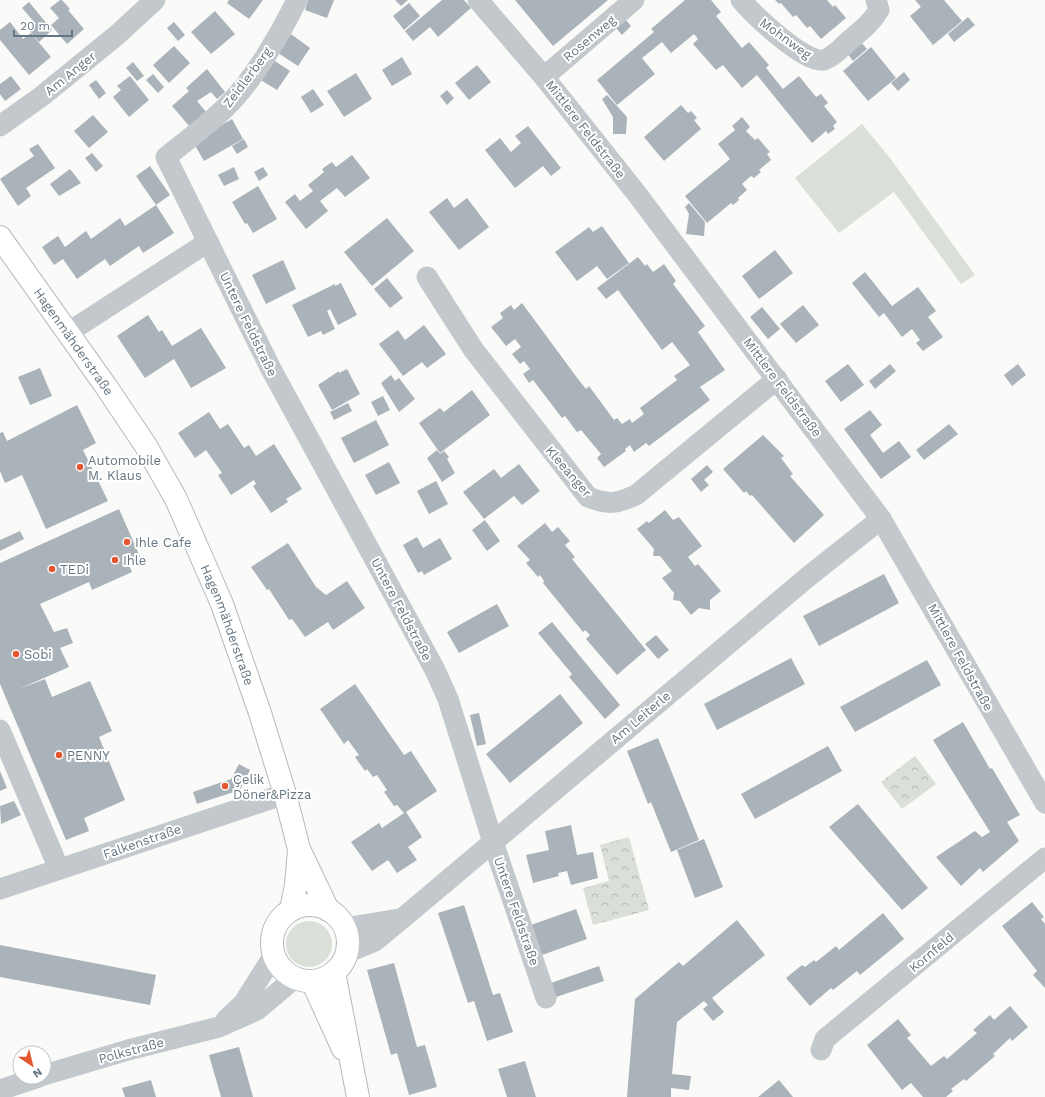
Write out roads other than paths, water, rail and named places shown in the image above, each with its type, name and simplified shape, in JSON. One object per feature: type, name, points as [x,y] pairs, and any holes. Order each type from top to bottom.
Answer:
[{"type":"street","name":"Am Anger","points":[[0,126],[42,96],[117,35],[154,0]]},
{"type":"street","name":"Zeidlerberg","points":[[166,157],[227,106],[257,68],[281,30],[296,0]]},
{"type":"street","name":"Mittlere Feldstraße","points":[[478,0],[544,77],[637,194],[881,519],[1045,803]]},
{"type":"street","name":"Rosenweg","points":[[544,77],[634,0]]},
{"type":"street","name":"Mohnweg","points":[[741,0],[751,12],[784,40],[810,59],[823,60],[835,54],[874,19],[879,10],[876,0]]},
{"type":"street","name":"Untere Feldstraße","points":[[166,157],[271,369],[435,670],[448,699],[493,842],[546,998]]},
{"type":"street","name":"Hagenmähderstraße","points":[[0,237],[68,332],[146,446],[176,499],[224,610],[260,713],[285,794],[299,849],[328,910],[338,918],[344,928]]},
{"type":"street","points":[[68,332],[208,242]]},
{"type":"street","name":"Kleeanger","points":[[427,277],[473,349],[565,469],[588,498],[604,503],[621,502],[636,494],[777,380]]},
{"type":"street","name":"Am Leiterle","points":[[346,953],[375,941],[798,584],[881,519]]},
{"type":"street","points":[[0,730],[60,869]]},
{"type":"street","name":"Falkenstraße","points":[[0,889],[285,794]]},
{"type":"street","name":"Hagenmähderstraße","points":[[291,910],[296,885],[299,849]]},
{"type":"street","name":"Kornfeld","points":[[821,1050],[825,1039],[1045,858]]},
{"type":"street","points":[[328,910],[316,906],[303,906],[291,910],[278,922],[272,938],[274,955],[280,967],[304,979],[324,978],[334,972],[342,963],[346,953],[348,940],[344,928],[402,919]]},
{"type":"street","name":"Polkstraße","points":[[219,1027],[243,1004],[274,955]]},
{"type":"street","points":[[334,972],[346,1025],[351,1064],[358,1097]]},
{"type":"street","points":[[304,979],[351,1064]]},
{"type":"street","name":"Polkstraße","points":[[52,1073],[128,1050],[219,1027],[258,1010],[304,979]]},
{"type":"street","points":[[0,1090],[15,1085]]},
{"type":"place","name":"Automobile M. Klaus","points":[[80,467]]},
{"type":"place","name":"Ihle Cafe","points":[[127,542]]},
{"type":"place","name":"Ihle","points":[[115,560]]},
{"type":"place","name":"TEDi","points":[[52,569]]},
{"type":"place","name":"Sobi","points":[[16,654]]},
{"type":"place","name":"PENNY","points":[[59,755]]},
{"type":"place","name":"Çelik Döner&Pizza","points":[[225,786]]}]
